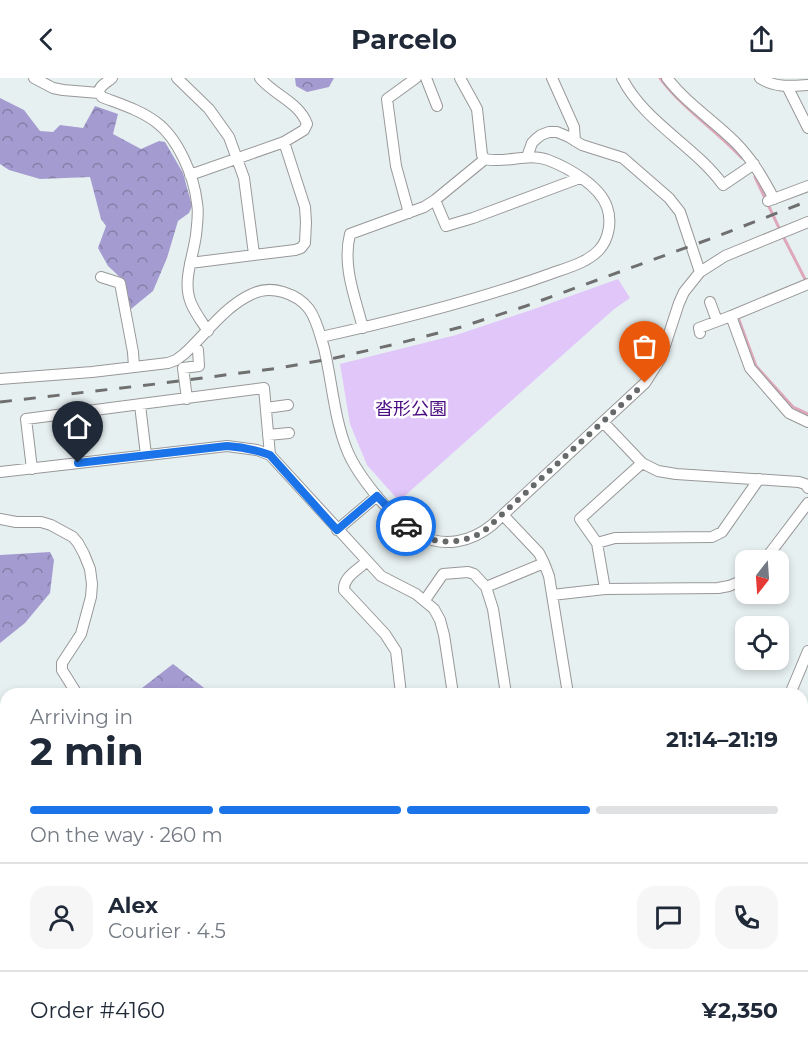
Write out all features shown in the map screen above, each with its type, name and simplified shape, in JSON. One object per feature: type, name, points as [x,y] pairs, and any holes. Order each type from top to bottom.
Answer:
[{"type":"street","points":[[34,78],[63,90],[99,93],[102,97],[142,113],[160,124],[181,152],[197,202],[198,219],[187,281],[188,294],[191,305],[208,331]]},
{"type":"street","points":[[99,93],[101,86],[112,78]]},
{"type":"street","points":[[177,78],[209,110],[229,137],[244,178],[254,254]]},
{"type":"street","points":[[190,175],[284,142],[304,130],[307,124],[305,119],[260,78]]},
{"type":"street","points":[[426,78],[438,106]]},
{"type":"street","points":[[321,337],[424,313],[505,289],[588,259],[605,242],[610,223],[605,200],[600,193],[580,178],[539,157],[493,161],[485,159],[482,155],[477,109],[460,78]]},
{"type":"street","points":[[552,78],[574,127],[575,141]]},
{"type":"street","points":[[622,78],[644,110],[723,185],[754,164]]},
{"type":"street","points":[[667,78],[735,142],[754,164],[771,200],[808,186]]},
{"type":"street","points":[[760,78],[774,85],[808,85]]},
{"type":"street","points":[[409,213],[396,166],[387,99],[411,79]]},
{"type":"street","points":[[787,86],[808,128]]},
{"type":"street","points":[[527,157],[532,143],[541,135],[557,132],[592,149],[623,158],[669,198],[680,212],[700,272]]},
{"type":"street","points":[[190,263],[295,250],[301,248],[305,243],[305,207],[284,142]]},
{"type":"street","points":[[363,328],[348,270],[347,246],[350,234],[424,207],[485,159]]},
{"type":"street","points":[[435,200],[446,226],[580,178]]},
{"type":"street","points":[[0,379],[168,363],[176,360],[193,346],[244,297],[258,291],[268,290],[287,293],[304,304],[314,319],[321,337],[346,448],[357,471],[406,526],[424,538],[454,542],[483,532],[645,383],[654,371],[667,342],[684,292],[700,272],[725,256],[808,222]]},
{"type":"street","points":[[101,277],[120,283],[134,367]]},
{"type":"street","points":[[700,333],[699,328],[806,285]]},
{"type":"street","points":[[710,302],[717,321]]},
{"type":"street","points":[[731,316],[750,368],[789,413],[808,422]]},
{"type":"street","points":[[187,399],[183,368],[199,366],[198,350],[193,346]]},
{"type":"street","points":[[32,469],[26,419],[264,388],[270,455]]},
{"type":"street","points":[[140,405],[146,455]]},
{"type":"street","points":[[266,408],[288,405]]},
{"type":"street","points":[[603,422],[642,463],[658,471],[799,482],[808,488]]},
{"type":"street","points":[[268,435],[289,433]]},
{"type":"street","points":[[0,472],[227,446],[256,450],[270,455],[366,562],[381,576],[425,600],[434,609],[440,620],[452,688]]},
{"type":"street","points":[[606,589],[597,543],[580,519],[642,463]]},
{"type":"street","points":[[597,543],[615,538],[716,536],[728,525],[759,479]]},
{"type":"street","points":[[337,530],[377,496]]},
{"type":"street","points":[[772,550],[808,503]]},
{"type":"street","points":[[503,515],[538,553],[549,576],[567,688]]},
{"type":"street","points":[[0,519],[16,522],[41,522],[51,525],[73,537],[84,554],[90,569],[91,597],[81,634],[62,663],[62,670],[73,688]]},
{"type":"street","points":[[366,562],[346,580],[343,585],[344,590],[385,634],[396,651],[401,688]]},
{"type":"street","points":[[486,588],[544,563]]},
{"type":"street","points":[[425,600],[443,574],[468,572],[474,574],[486,588],[493,609],[505,688]]},
{"type":"street","points":[[552,595],[606,589],[718,588],[735,584]]},
{"type":"street","points":[[793,688],[808,651]]},
{"type":"green space","points":[[295,78],[334,78],[329,87],[307,92],[296,86]]},
{"type":"green space","points":[[0,98],[24,110],[40,131],[53,132],[60,125],[83,128],[95,106],[118,114],[113,134],[141,149],[159,141],[165,142],[183,173],[192,206],[189,213],[178,221],[167,258],[153,291],[131,309],[122,279],[108,266],[98,248],[106,226],[101,219],[90,177],[40,179],[9,170],[0,164]]},
{"type":"green space","name":"沓形公園","points":[[618,279],[630,298],[613,310],[399,501],[367,465],[350,424],[340,364],[456,335]]},
{"type":"green space","points":[[50,552],[54,560],[50,593],[25,623],[0,643],[0,555]]},
{"type":"green space","points":[[173,664],[204,688],[142,688]]},
{"type":"waterway","points":[[660,78],[679,100],[742,158]]},
{"type":"waterway","points":[[755,177],[780,230]]},
{"type":"waterway","points":[[783,236],[806,281]]},
{"type":"waterway","points":[[739,320],[756,366],[793,407],[808,414]]},
{"type":"railway","points":[[0,402],[279,368],[400,343],[461,327],[526,306],[808,201]]},
{"type":"way so far","points":[[406,526],[424,538],[443,542],[463,540],[483,532],[645,383]]},
{"type":"route","points":[[78,463],[227,446],[256,450],[270,455],[337,530],[377,496],[406,526]]}]
